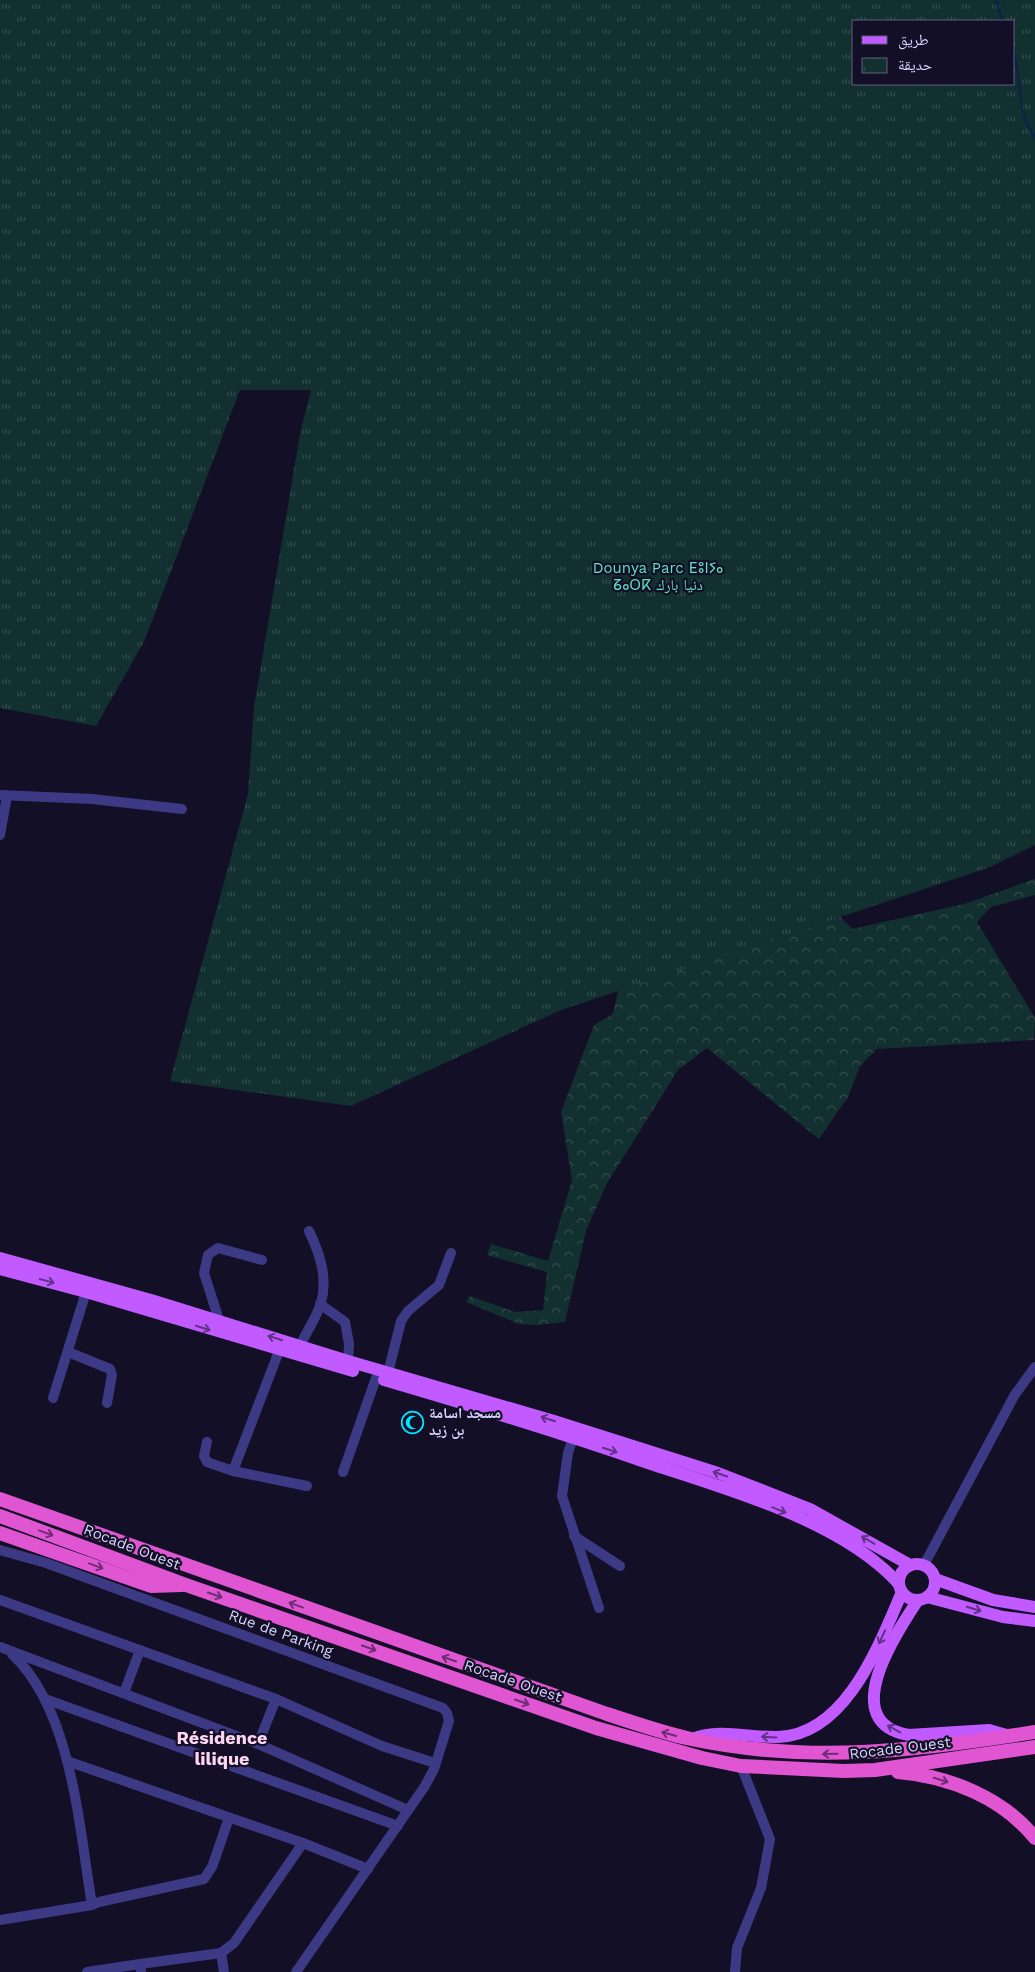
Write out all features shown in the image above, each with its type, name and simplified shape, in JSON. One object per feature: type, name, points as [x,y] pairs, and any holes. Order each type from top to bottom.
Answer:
[{"type":"highway","name":"Rocade Ouest","points":[[0,1499],[589,1707],[692,1739],[768,1750],[822,1754],[875,1753],[1035,1732]]},
{"type":"highway","name":"Rocade Ouest","points":[[0,1516],[186,1585],[613,1733],[670,1750],[741,1766],[792,1770],[875,1770],[1035,1747]]},
{"type":"highway","points":[[0,1533],[151,1586],[186,1585]]},
{"type":"highway","points":[[875,1770],[930,1777],[971,1791],[1008,1812],[1035,1838]]},
{"type":"main road","points":[[0,1258],[219,1320],[388,1373],[409,1383],[724,1488],[798,1517],[872,1558],[911,1599],[922,1598],[1004,1617],[1035,1621]]},
{"type":"main road","points":[[0,1269],[86,1292],[279,1351],[376,1378],[409,1383],[554,1421],[743,1483],[810,1508],[910,1565],[924,1565],[931,1571],[935,1579],[934,1587],[922,1598],[903,1625],[874,1685],[873,1704],[882,1721],[897,1732],[910,1735],[989,1730],[1010,1736]]},
{"type":"main road","points":[[692,1739],[722,1733],[786,1737],[818,1726],[839,1707],[860,1678],[878,1644],[900,1588],[900,1574],[910,1565]]},
{"type":"main road","points":[[935,1579],[985,1598],[1035,1606]]},
{"type":"street","points":[[0,835],[4,796],[92,799],[182,809]]},
{"type":"street","points":[[300,1346],[320,1304],[324,1284],[322,1264],[309,1231]]},
{"type":"street","points":[[219,1320],[204,1273],[208,1254],[218,1248],[262,1260]]},
{"type":"street","points":[[388,1373],[401,1321],[408,1311],[439,1285],[451,1253]]},
{"type":"street","points":[[53,1398],[86,1292]]},
{"type":"street","points":[[320,1304],[345,1322],[349,1344],[348,1361]]},
{"type":"street","points":[[233,1471],[279,1351]]},
{"type":"street","points":[[68,1352],[110,1369],[112,1375],[107,1403]]},
{"type":"street","points":[[924,1565],[1014,1396],[1035,1367]]},
{"type":"street","points":[[344,1472],[376,1378]]},
{"type":"street","points":[[573,1438],[568,1453],[562,1496],[599,1608]]},
{"type":"street","points":[[207,1442],[204,1456],[206,1461],[233,1471],[307,1486]]},
{"type":"street","points":[[574,1536],[620,1566]]},
{"type":"street","name":"Rue de Parking","points":[[0,1550],[46,1563],[443,1708],[448,1713],[449,1721],[435,1764],[425,1786],[296,1972]]},
{"type":"street","points":[[0,1600],[276,1699],[382,1746],[435,1764]]},
{"type":"street","points":[[4,1648],[258,1744],[408,1810]]},
{"type":"street","points":[[4,1648],[26,1667],[45,1698],[67,1761],[92,1905]]},
{"type":"street","points":[[124,1693],[140,1650]]},
{"type":"street","points":[[45,1698],[398,1826]]},
{"type":"street","points":[[258,1744],[276,1699]]},
{"type":"street","points":[[67,1761],[303,1843],[368,1869]]},
{"type":"street","points":[[735,1972],[737,1948],[761,1888],[770,1839],[741,1766]]},
{"type":"street","points":[[0,1920],[92,1905],[204,1879],[212,1867],[229,1818]]},
{"type":"street","points":[[87,1972],[140,1968],[220,1953],[234,1942],[303,1843]]},
{"type":"street","points":[[220,1953],[224,1972]]},
{"type":"green space","name":"Dounya Parc ⴹⵓⵏⵢⴰ ⵒⴰⵔⴽ دنيا بارك","points":[[0,0],[1035,0],[1035,845],[990,867],[561,1010],[351,1106],[170,1081],[248,794],[254,707],[300,434],[311,390],[240,390],[144,642],[96,726],[0,708]]},
{"type":"green space","points":[[1035,879],[1035,895],[991,907],[977,922],[1035,1018],[1034,1040],[877,1049],[860,1066],[848,1097],[819,1139],[707,1048],[678,1070],[606,1185],[586,1231],[565,1322],[538,1325],[519,1324],[466,1302],[470,1296],[515,1312],[543,1310],[547,1272],[487,1255],[491,1244],[548,1261],[572,1180],[561,1112],[594,1025],[613,1014],[626,956],[815,890],[852,929],[964,904]]},
{"type":"waterway","points":[[996,0],[1003,20]]},
{"type":"waterway","points":[[1015,58],[1024,117],[1035,137]]},
{"type":"place","name":"مسجد اسامة بن زيد","points":[[413,1422]]},
{"type":"district","name":"Résidence lilique","points":[[222,1748]]}]
